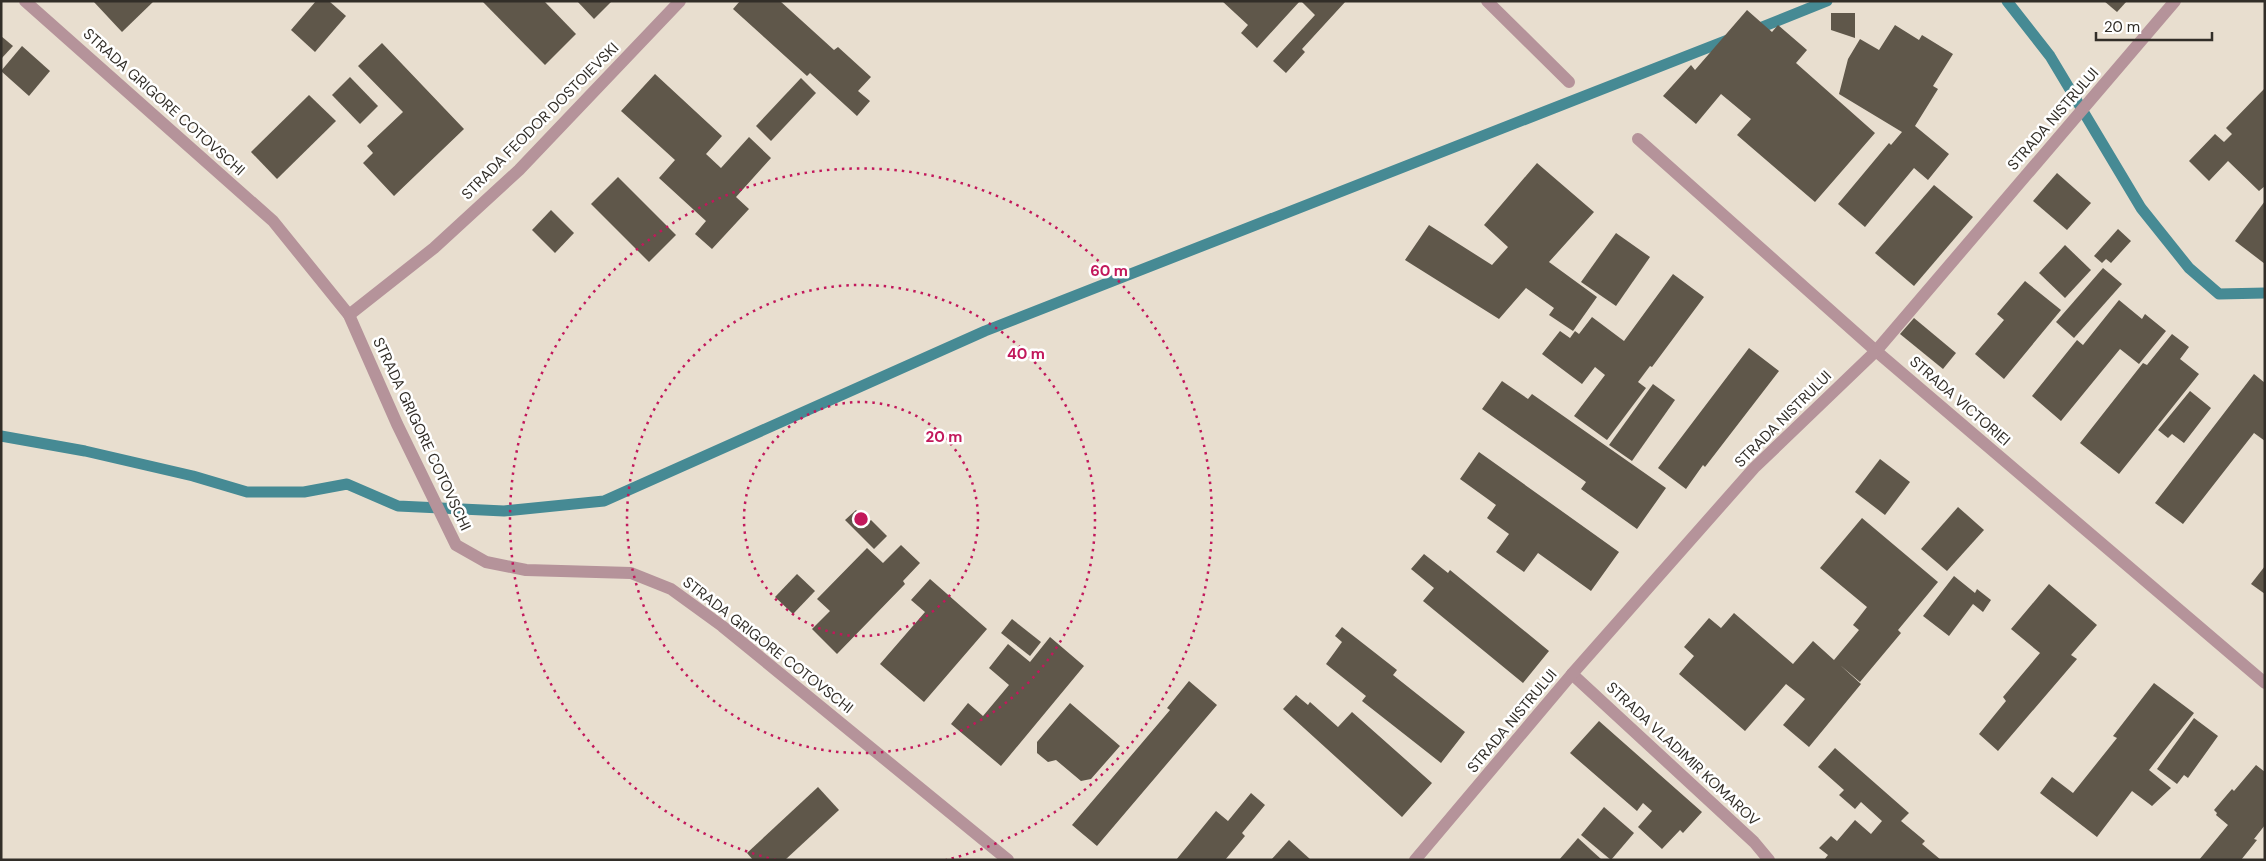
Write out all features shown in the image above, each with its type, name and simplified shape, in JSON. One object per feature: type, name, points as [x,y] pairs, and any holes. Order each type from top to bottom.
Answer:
[{"type":"street","name":"STRADA GRIGORE COTOVSCHI","points":[[25,1],[273,222],[349,315],[398,424],[456,545],[486,562],[526,570],[631,573],[671,589],[722,626],[1008,860]]},
{"type":"street","name":"STRADA FEODOR DOSTOIEVSKI","points":[[349,315],[434,248],[519,170],[680,1]]},
{"type":"street","points":[[1487,1],[1569,82]]},
{"type":"street","name":"STRADA NISTRULUI","points":[[1415,860],[1572,674],[1754,468],[1876,351],[2175,1]]},
{"type":"street","name":"STRADA VICTORIEI","points":[[1638,139],[1876,351],[2265,683]]},
{"type":"street","name":"STRADA VLADIMIR KOMAROV","points":[[1572,674],[1754,842],[1769,860]]},
{"type":"building","points":[[93,1],[154,1],[122,32]]},
{"type":"building","points":[[316,1],[329,1],[346,16],[315,52],[291,30]]},
{"type":"building","points":[[482,1],[544,1],[576,34],[545,65]]},
{"type":"building","points":[[577,1],[612,1],[594,19]]},
{"type":"building","points":[[740,1],[780,1],[834,50],[838,47],[871,77],[858,91],[870,101],[857,116],[810,73],[807,76],[733,9]]},
{"type":"building","points":[[1222,1],[1300,1],[1257,48],[1241,33],[1248,25]]},
{"type":"building","points":[[1301,1],[1346,1],[1302,49],[1305,52],[1286,73],[1273,61],[1315,15]]},
{"type":"building","points":[[2104,1],[2127,1],[2117,12]]},
{"type":"building","points":[[1747,10],[1772,32],[1778,25],[1807,50],[1796,63],[1875,133],[1815,202],[1737,135],[1751,119],[1721,94],[1696,124],[1663,96],[1691,65],[1695,70]]},
{"type":"building","points":[[1831,13],[1855,13],[1855,38],[1831,30]]},
{"type":"building","points":[[1895,25],[1919,40],[1922,35],[1953,54],[1933,86],[1938,89],[1915,126],[1949,154],[1928,180],[1914,168],[1865,227],[1838,204],[1889,143],[1891,145],[1902,132],[1839,94],[1848,59],[1860,39],[1879,50]]},
{"type":"building","points":[[1,36],[13,46],[1,59]]},
{"type":"building","points":[[382,43],[464,129],[394,196],[363,163],[373,153],[367,146],[403,112],[358,66]]},
{"type":"building","points":[[22,46],[50,71],[29,96],[1,71]]},
{"type":"building","points":[[655,74],[722,136],[706,154],[721,168],[749,137],[771,158],[736,197],[749,209],[712,249],[695,234],[706,221],[659,178],[675,160],[621,111]]},
{"type":"building","points":[[350,77],[378,106],[360,124],[332,95]]},
{"type":"building","points":[[801,78],[816,93],[771,141],[756,126]]},
{"type":"building","points":[[2265,88],[2265,186],[2259,191],[2228,161],[2209,181],[2189,161],[2215,134],[2224,142],[2232,134],[2226,128]]},
{"type":"building","points":[[309,95],[336,121],[277,179],[251,152]]},
{"type":"building","points":[[1537,163],[1594,212],[1549,262],[1597,297],[1573,331],[1549,315],[1554,308],[1526,288],[1499,319],[1405,260],[1429,225],[1492,265],[1508,247],[1484,225]]},
{"type":"building","points":[[2057,173],[2091,203],[2067,230],[2033,201]]},
{"type":"building","points":[[618,177],[676,235],[649,262],[591,204]]},
{"type":"building","points":[[1934,185],[1973,217],[1914,286],[1875,253]]},
{"type":"building","points":[[2265,201],[2265,264],[2235,241]]},
{"type":"building","points":[[551,210],[574,233],[555,253],[532,230]]},
{"type":"building","points":[[2118,229],[2131,241],[2111,263],[2106,259],[2102,263],[2094,256]]},
{"type":"building","points":[[1616,233],[1650,257],[1616,306],[1581,282]]},
{"type":"building","points":[[2065,245],[2091,270],[2065,298],[2039,273]]},
{"type":"building","points":[[2103,268],[2122,284],[2074,338],[2056,322]]},
{"type":"building","points":[[1673,274],[1704,297],[1652,367],[1650,366],[1638,382],[1646,388],[1607,440],[1574,416],[1605,375],[1595,367],[1582,384],[1542,354],[1560,331],[1570,338],[1575,331],[1579,334],[1592,317],[1624,341]]},
{"type":"building","points":[[2025,281],[2061,310],[2004,379],[1975,354],[2004,320],[1997,314]]},
{"type":"building","points":[[2119,300],[2142,319],[2145,314],[2166,331],[2139,364],[2120,349],[2061,421],[2032,396],[2077,340],[2083,345]]},
{"type":"building","points":[[1914,318],[1956,353],[1943,369],[1900,334]]},
{"type":"building","points":[[2172,334],[2189,347],[2180,359],[2199,374],[2119,474],[2080,443],[2143,363],[2147,365]]},
{"type":"building","points":[[1749,348],[1779,371],[1705,467],[1703,465],[1686,489],[1658,468]]},
{"type":"building","points":[[2254,374],[2265,383],[2265,441],[2254,433],[2183,524],[2155,503]]},
{"type":"building","points":[[1502,381],[1528,399],[1532,394],[1666,488],[1637,529],[1581,489],[1586,482],[1482,409]]},
{"type":"building","points":[[1653,384],[1675,400],[1632,461],[1609,445]]},
{"type":"building","points":[[2190,391],[2211,408],[2184,443],[2172,434],[2168,438],[2158,430]]},
{"type":"building","points":[[1479,452],[1619,552],[1591,591],[1538,553],[1524,572],[1496,552],[1509,534],[1487,518],[1496,505],[1460,479]]},
{"type":"building","points":[[1880,459],[1910,482],[1885,515],[1855,492]]},
{"type":"building","points":[[1958,507],[1984,530],[1947,571],[1921,549]]},
{"type":"building","points":[[856,510],[868,523],[871,520],[887,536],[874,549],[845,520]]},
{"type":"building","points":[[1862,518],[1938,582],[1898,630],[1901,633],[1860,682],[1840,665],[1861,684],[1809,747],[1783,725],[1805,699],[1786,684],[1745,731],[1679,674],[1694,656],[1684,647],[1709,618],[1721,628],[1734,613],[1793,664],[1813,641],[1834,660],[1859,630],[1853,625],[1867,607],[1820,568]]},
{"type":"building","points":[[901,545],[920,563],[903,581],[905,584],[837,654],[812,629],[830,611],[817,599],[867,548],[883,563]]},
{"type":"building","points":[[1424,554],[1448,573],[1450,570],[1549,651],[1523,683],[1423,601],[1434,588],[1411,569]]},
{"type":"building","points":[[2265,566],[2265,594],[2251,584]]},
{"type":"building","points":[[797,574],[815,591],[793,614],[775,597]]},
{"type":"building","points":[[1954,576],[1975,593],[1977,589],[1991,600],[1983,612],[1973,604],[1949,636],[1923,616]]},
{"type":"building","points":[[930,579],[987,629],[924,702],[880,664],[925,612],[911,600]]},
{"type":"building","points":[[2049,584],[2097,625],[2071,655],[2077,659],[1998,751],[1979,734],[2006,701],[2003,697],[2040,653],[2011,629]]},
{"type":"building","points":[[1012,619],[1041,642],[1030,656],[1001,633]]},
{"type":"building","points":[[1342,627],[1397,670],[1393,675],[1465,732],[1441,763],[1362,701],[1366,696],[1326,664],[1342,642],[1335,636]]},
{"type":"building","points":[[1050,637],[1084,666],[1001,766],[951,724],[968,703],[983,716],[1009,685],[989,668],[1008,644],[1030,662]]},
{"type":"building","points":[[1189,681],[1217,705],[1097,846],[1072,825],[1170,710],[1167,708]]},
{"type":"building","points":[[2154,683],[2194,713],[2149,770],[2171,788],[2152,806],[2132,791],[2097,837],[2040,793],[2052,777],[2073,793],[2117,738],[2113,736]]},
{"type":"building","points":[[1296,695],[1308,705],[1310,702],[1338,727],[1352,712],[1432,783],[1402,817],[1283,709]]},
{"type":"building","points":[[1070,703],[1120,746],[1091,779],[1081,781],[1056,760],[1048,762],[1037,753],[1037,742]]},
{"type":"building","points":[[2194,718],[2218,736],[2188,778],[2184,775],[2177,784],[2157,769]]},
{"type":"building","points":[[1599,721],[1702,812],[1683,833],[1680,830],[1662,849],[1638,827],[1652,811],[1643,803],[1637,811],[1570,753]]},
{"type":"building","points":[[1835,748],[1909,813],[1901,821],[1925,841],[1922,844],[1941,860],[1824,860],[1828,855],[1819,848],[1831,836],[1837,841],[1855,820],[1871,834],[1882,821],[1861,802],[1855,809],[1839,795],[1844,790],[1818,767]]},
{"type":"building","points":[[2256,765],[2265,772],[2265,825],[2254,839],[2257,840],[2241,860],[2199,860],[2228,825],[2216,815],[2217,813],[2214,810],[2232,789],[2234,791]]},
{"type":"building","points":[[818,787],[839,810],[785,860],[753,860],[747,853]]},
{"type":"building","points":[[1251,793],[1265,805],[1242,833],[1245,836],[1225,860],[1176,860],[1216,811],[1228,821]]},
{"type":"building","points":[[1604,807],[1634,833],[1611,860],[1581,835]]},
{"type":"building","points":[[1578,838],[1602,860],[1559,860]]},
{"type":"building","points":[[1289,840],[1311,860],[1271,860]]},
{"type":"waterway","points":[[1752,31],[1827,1]]},
{"type":"waterway","points":[[2007,1],[2050,56],[2141,208],[2189,268],[2219,294],[2265,293]]},
{"type":"waterway","points":[[1,436],[85,451],[193,476],[247,492],[304,492],[347,484],[398,506],[504,511],[604,501],[985,331],[1730,39]]}]
